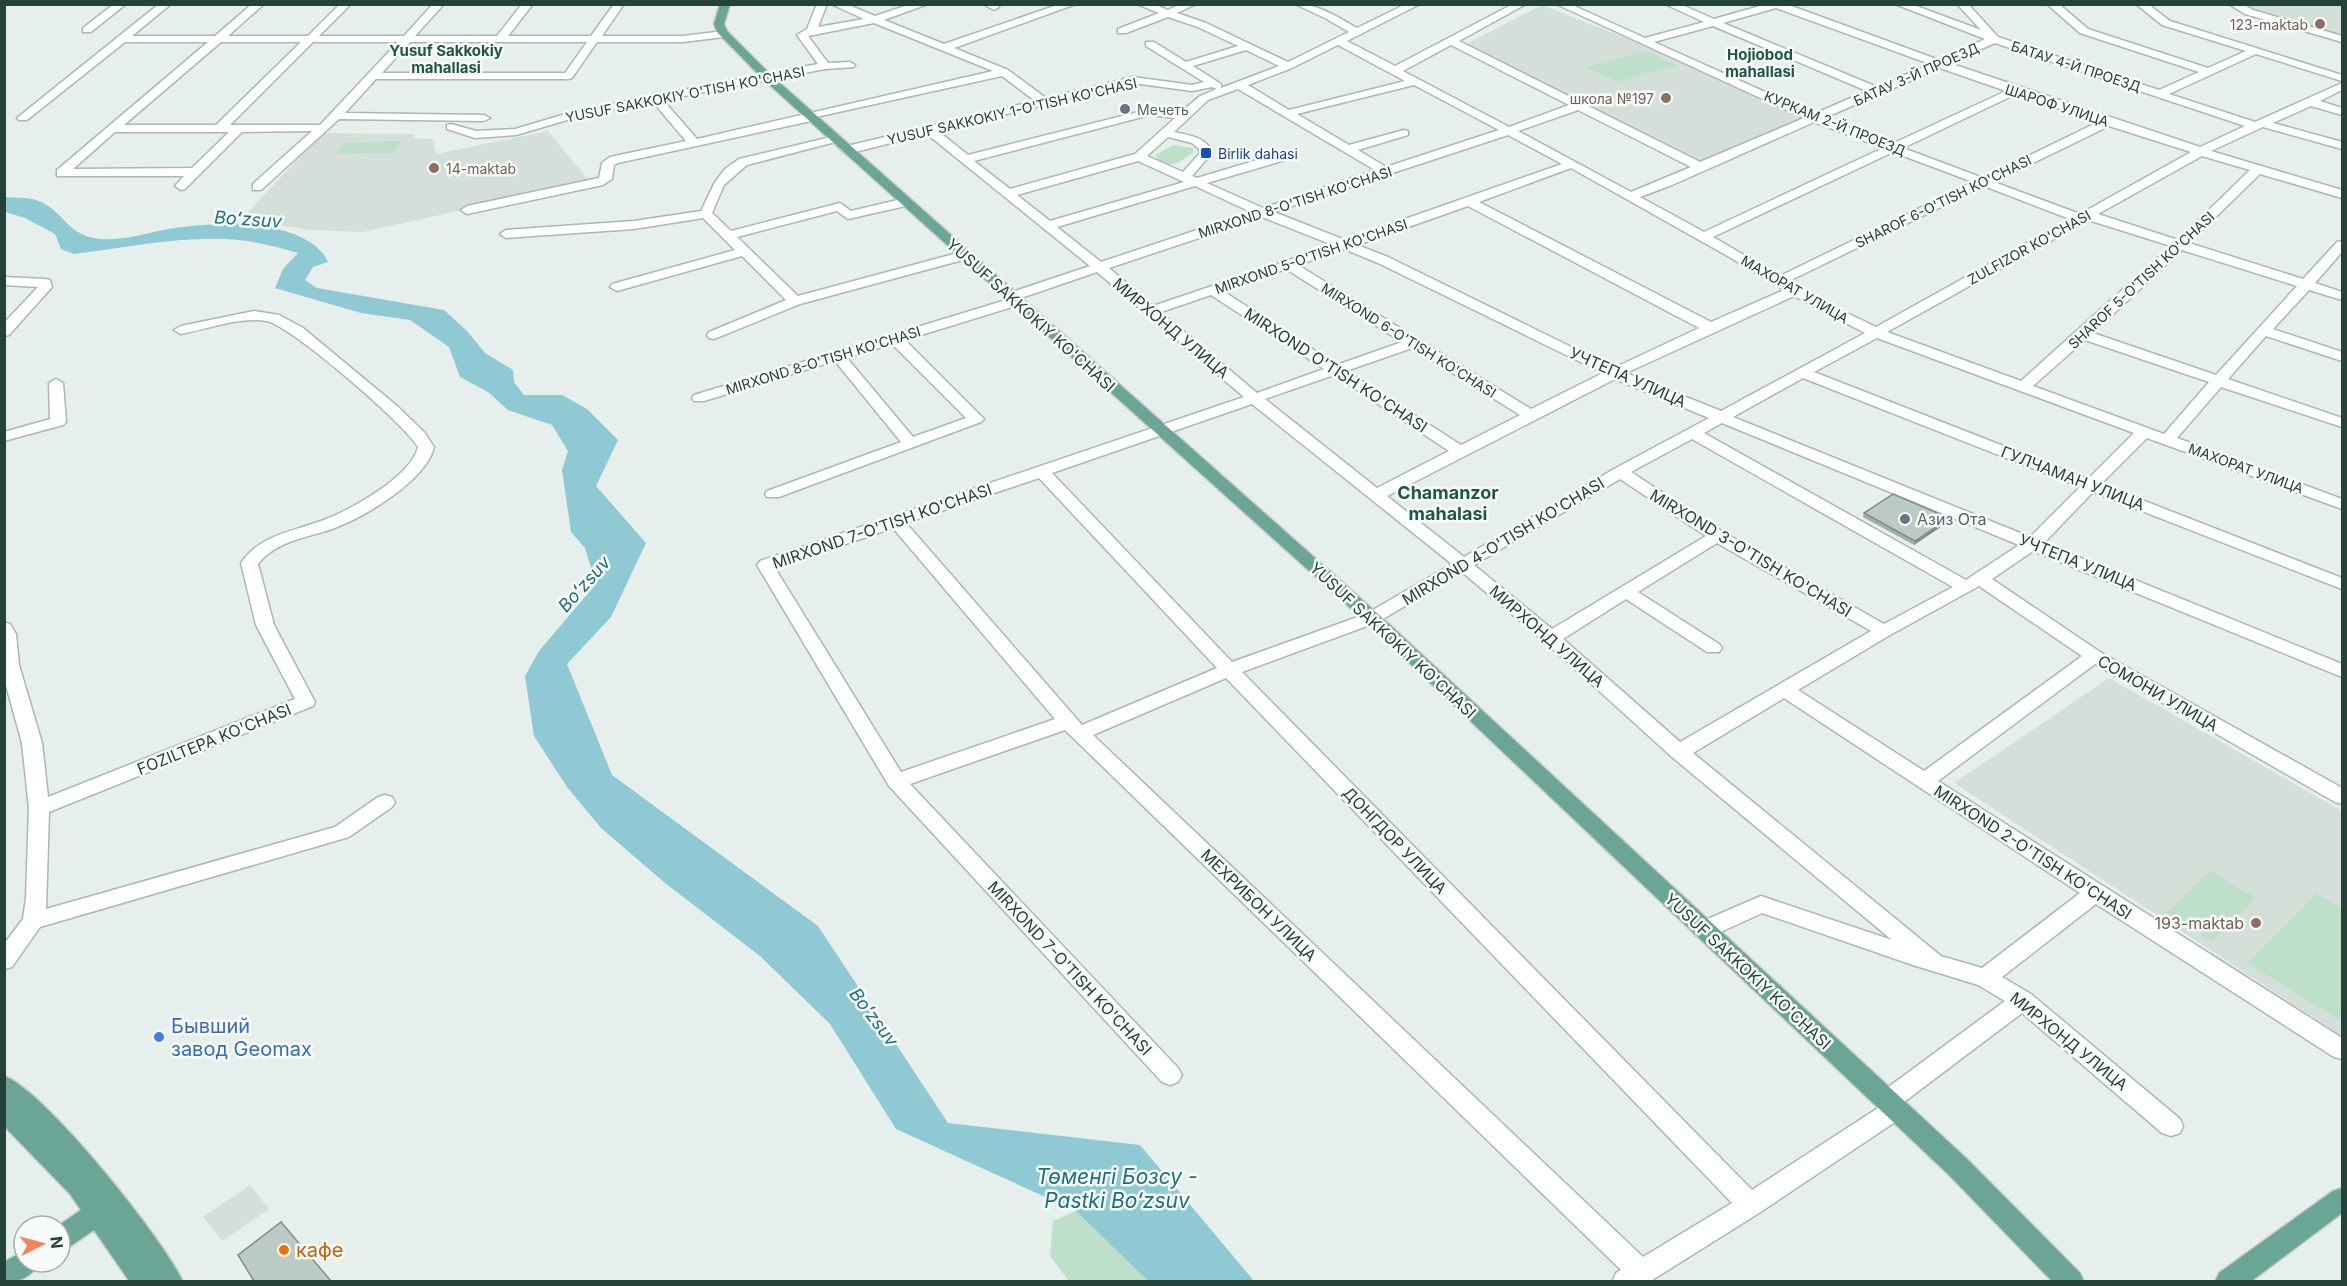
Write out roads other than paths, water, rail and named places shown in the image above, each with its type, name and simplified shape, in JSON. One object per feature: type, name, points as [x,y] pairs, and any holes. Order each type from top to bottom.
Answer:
[{"type":"main road","points":[[723,34],[719,24],[725,4]]},
{"type":"main road","name":"YUSUF SAKKOKIY KO'CHASI","points":[[723,34],[841,144],[1372,618],[1958,1167],[2071,1281]]},
{"type":"main road","points":[[4,1086],[55,1132],[94,1175],[107,1207],[145,1281]]},
{"type":"main road","points":[[4,1110],[107,1207],[170,1281]]},
{"type":"main road","points":[[2228,1281],[2343,1199]]},
{"type":"main road","points":[[72,1231],[107,1207]]},
{"type":"street","points":[[87,30],[121,4]]},
{"type":"street","points":[[23,118],[166,4]]},
{"type":"street","points":[[195,172],[61,173],[259,4]]},
{"type":"street","points":[[220,128],[312,40],[346,4]]},
{"type":"street","points":[[257,187],[336,116],[439,4]]},
{"type":"street","points":[[500,39],[528,4]]},
{"type":"street","points":[[374,76],[568,76],[619,4]]},
{"type":"street","points":[[811,31],[822,4]]},
{"type":"street","points":[[836,4],[1004,72],[1044,102]]},
{"type":"street","points":[[825,66],[802,35],[811,31],[874,20],[923,4]]},
{"type":"street","points":[[946,47],[1071,4]]},
{"type":"street","points":[[1142,4],[1203,25],[1288,66]]},
{"type":"street","points":[[1122,31],[1191,4]]},
{"type":"street","points":[[1009,194],[1139,157],[1204,98],[1288,66],[1415,4]]},
{"type":"street","points":[[1396,70],[1521,4]]},
{"type":"street","name":"КУРКАМ 2-Й ПРОЕЗД","points":[[1561,4],[1814,118],[2084,217],[2343,296]]},
{"type":"street","points":[[1670,4],[1877,91]]},
{"type":"street","name":"БАТАУ 4-Й ПРОЕЗД","points":[[1900,4],[1994,39],[2160,94],[2257,124],[2343,146]]},
{"type":"street","name":"БАТАУ 3-Й ПРОЕЗД","points":[[1629,196],[1643,193],[1698,166],[1940,65],[1994,39],[1962,4]]},
{"type":"street","points":[[2052,4],[2084,31],[2210,72]]},
{"type":"street","points":[[2141,4],[2166,23],[2343,78]]},
{"type":"street","points":[[2234,4],[2249,12],[2343,39]]},
{"type":"street","points":[[1305,5],[1329,16],[1356,33]]},
{"type":"street","points":[[1646,41],[1776,5]]},
{"type":"street","name":"ШАРОФ УЛИЦА","points":[[1776,5],[2014,91],[2200,152],[2337,193]]},
{"type":"street","points":[[122,39],[592,40],[683,39],[723,34]]},
{"type":"street","points":[[1450,41],[1698,166]]},
{"type":"street","name":"МАХОРАТ УЛИЦА","points":[[1340,42],[1572,164],[1819,305],[1876,333],[2343,504]]},
{"type":"street","points":[[1150,44],[1212,84],[1227,90]]},
{"type":"street","points":[[1183,66],[1245,46]]},
{"type":"street","points":[[2160,94],[2257,50]]},
{"type":"street","name":"YUSUF SAKKOKIY O'TISH KO'CHASI","points":[[452,127],[463,133],[475,135],[508,133],[535,128],[579,113],[825,66],[850,65]]},
{"type":"street","points":[[466,210],[603,181],[606,179],[608,163],[614,160],[1004,72]]},
{"type":"street","name":"YUSUF SAKKOKIY 1-O'TISH KO'CHASI","points":[[706,214],[716,189],[734,167],[743,162],[929,130],[1133,80],[1192,88],[1212,84]]},
{"type":"street","points":[[1289,113],[1417,81]]},
{"type":"street","points":[[1240,85],[1385,171]]},
{"type":"street","name":"ZULFIZOR KO'CHASI","points":[[1720,417],[1876,333],[2200,152],[2343,86]]},
{"type":"street","points":[[1703,237],[2014,91]]},
{"type":"street","points":[[656,99],[694,143]]},
{"type":"street","points":[[2311,102],[2343,112]]},
{"type":"street","name":"MIRXOND 8-O'TISH KO'CHASI","points":[[699,398],[1014,299],[1262,212],[1446,153],[1578,106]]},
{"type":"street","points":[[967,159],[1150,112],[1183,116]]},
{"type":"street","points":[[336,116],[484,118]]},
{"type":"street","name":"SHAROF 6-O'TISH KO'CHASI","points":[[1779,281],[2107,122]]},
{"type":"street","points":[[181,186],[239,128]]},
{"type":"street","points":[[114,129],[321,128]]},
{"type":"street","name":"МИРХОНД УЛИЦА","points":[[929,130],[1100,268],[1254,398],[1378,494],[1464,565],[1551,638],[1679,752],[1934,963],[1985,978],[2024,1000],[2171,1126]]},
{"type":"street","points":[[1166,133],[1196,141],[1205,148],[1206,153],[1189,180]]},
{"type":"street","points":[[1347,148],[1404,134]]},
{"type":"street","points":[[1048,226],[1189,180],[1288,155]]},
{"type":"street","name":"УЧТЕПА УЛИЦА","points":[[1139,157],[1262,212],[1383,260],[1616,374],[2343,671]]},
{"type":"street","name":"MIRXOND 5-O'TISH KO'CHASI","points":[[1152,311],[1469,202],[1572,164]]},
{"type":"street","name":"SHAROF 5-O'TISH KO'CHASI","points":[[2023,387],[2085,335],[2181,246],[2257,170]]},
{"type":"street","points":[[2337,193],[2343,183]]},
{"type":"street","points":[[728,236],[840,207],[848,214],[906,202]]},
{"type":"street","points":[[1469,202],[1709,327]]},
{"type":"street","points":[[506,234],[634,225],[706,214],[795,301]]},
{"type":"street","points":[[2168,440],[2219,380],[2343,245]]},
{"type":"street","points":[[617,287],[700,262],[743,252]]},
{"type":"street","points":[[714,335],[795,301],[965,255]]},
{"type":"street","name":"MIRXOND 6-O'TISH KO'CHASI","points":[[1288,265],[1531,415]]},
{"type":"street","points":[[4,280],[45,283],[45,287],[4,332]]},
{"type":"street","name":"MIRXOND O'TISH KO'CHASI","points":[[1212,290],[1460,451]]},
{"type":"street","points":[[1378,494],[1709,327],[1795,290]]},
{"type":"street","name":"FOZILTEPA KO'CHASI","points":[[39,808],[306,702],[265,626],[249,564],[256,552],[267,544],[339,520],[371,500],[408,475],[422,460],[426,447],[419,435],[392,409],[298,331],[274,318],[254,315],[182,330]]},
{"type":"street","points":[[2264,331],[2343,357]]},
{"type":"street","points":[[2085,335],[2343,423]]},
{"type":"street","points":[[773,494],[976,419],[895,338]]},
{"type":"street","name":"MIRXOND 7-O'TISH KO'CHASI","points":[[1170,1075],[896,781],[766,567],[770,563],[1042,472],[1412,343]]},
{"type":"street","points":[[837,355],[910,443]]},
{"type":"street","name":"ГУЛЧАМАН УЛИЦА","points":[[1803,373],[2343,584]]},
{"type":"street","points":[[4,437],[58,422],[57,383]]},
{"type":"street","name":"MIRXOND 4-O'TISH KO'CHASI","points":[[896,781],[1074,728],[1372,618],[1620,472],[1720,417]]},
{"type":"street","points":[[1679,752],[1884,631],[1973,583],[2034,543],[2145,431]]},
{"type":"street","name":"СОМОНИ УЛИЦА","points":[[1693,433],[1973,583],[2094,656],[2343,797]]},
{"type":"street","name":"ДОНГДОР УЛИЦА","points":[[1042,472],[1229,670],[1750,1205]]},
{"type":"street","name":"MIRXOND 3-O'TISH KO'CHASI","points":[[1620,472],[1717,536],[1884,631]]},
{"type":"street","name":"МЕХРИБОН УЛИЦА","points":[[895,520],[1074,728],[1633,1277]]},
{"type":"street","points":[[1551,638],[1717,536]]},
{"type":"street","points":[[1625,591],[1713,648]]},
{"type":"street","points":[[4,628],[7,634],[10,665],[32,743],[39,808],[37,898],[33,921],[4,961]]},
{"type":"street","points":[[1924,781],[2094,656]]},
{"type":"street","name":"MIRXOND 2-O'TISH KO'CHASI","points":[[1785,690],[2095,893],[2343,1050]]},
{"type":"street","points":[[33,921],[342,832],[385,802]]},
{"type":"street","points":[[1985,978],[2095,893]]},
{"type":"street","points":[[1704,930],[1761,904],[1934,963]]},
{"type":"street","points":[[1633,1277],[1750,1205],[1891,1105],[2024,1000]]},
{"type":"water","name":"Төменгі Бозсу - Pastki Boʻzsuv","points":[[5,197],[32,199],[45,204],[80,233],[101,239],[132,237],[172,228],[219,224],[284,231],[318,248],[328,262],[313,267],[305,280],[317,288],[444,310],[467,331],[485,353],[513,370],[514,382],[524,395],[562,395],[587,409],[618,440],[596,486],[646,543],[611,617],[567,664],[612,775],[818,926],[948,1123],[1140,1145],[1254,1281],[1148,1281],[1076,1211],[896,1129],[830,1024],[760,956],[665,883],[601,828],[567,787],[534,736],[525,676],[539,651],[596,584],[585,548],[571,532],[562,470],[568,451],[552,425],[508,410],[488,392],[460,377],[449,347],[410,320],[361,313],[275,288],[283,269],[298,253],[253,242],[207,239],[169,241],[74,254],[61,249],[55,234],[25,218],[5,212]]},
{"type":"place","name":"123-maktab","points":[[2320,24]]},
{"type":"place","name":"школа №197","points":[[1666,98]]},
{"type":"place","name":"Мечеть","points":[[1125,109]]},
{"type":"place","name":"Birlik dahasi","points":[[1206,153]]},
{"type":"place","name":"14-maktab","points":[[434,168]]},
{"type":"place","name":"Азиз Ота","points":[[1905,519]]},
{"type":"place","name":"193-maktab","points":[[2256,923]]},
{"type":"place","name":"Бывший завод Geomax","points":[[159,1037]]},
{"type":"place","name":"кафе","points":[[284,1250]]},
{"type":"district","name":"Yusuf Sakkokiy mahallasi","points":[[446,58]]},
{"type":"district","name":"Hojiobod mahallasi","points":[[1760,62]]},
{"type":"district","name":"Chamanzor mahalasi","points":[[1448,502]]},
{"type":"water label","name":"Boʻzsuv","points":[[248,219]]},
{"type":"water label","name":"Boʻzsuv","points":[[584,584]]},
{"type":"water label","name":"Boʻzsuv","points":[[874,1017]]}]
